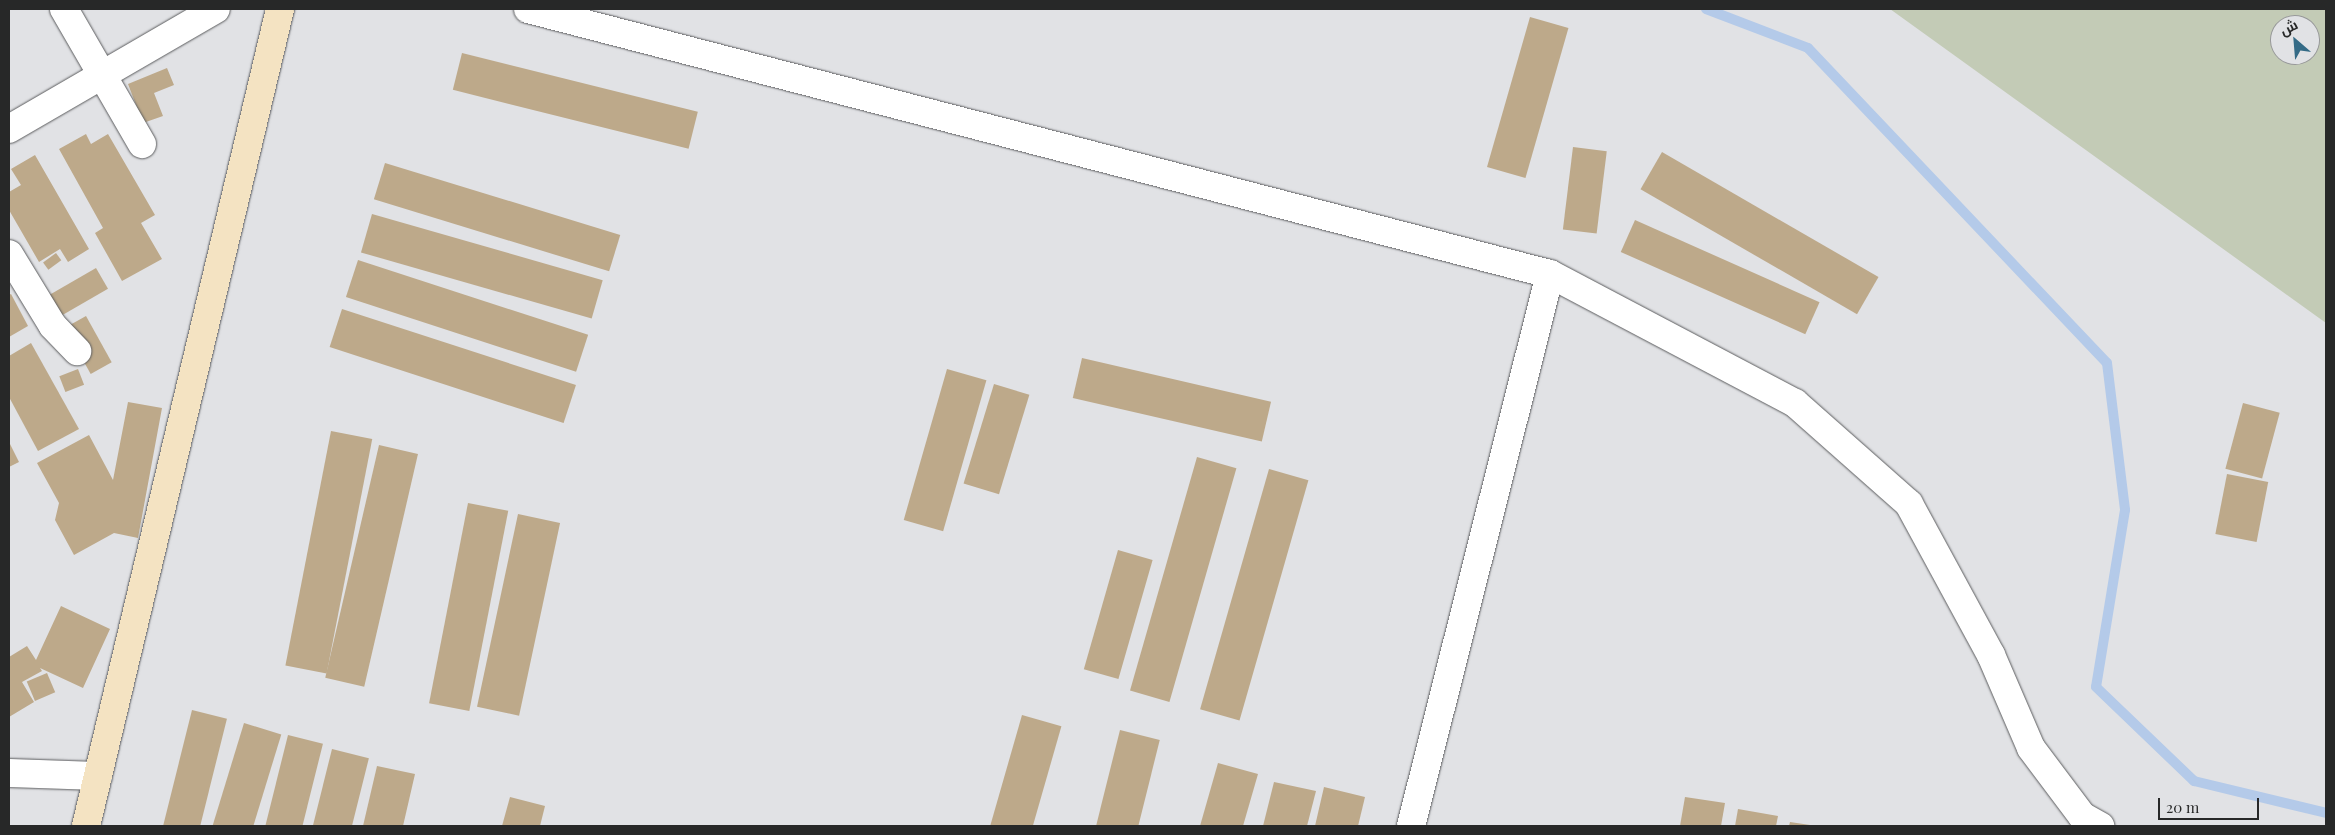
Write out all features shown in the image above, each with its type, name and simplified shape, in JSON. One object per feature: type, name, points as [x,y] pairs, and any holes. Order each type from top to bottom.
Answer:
[{"type":"main road","points":[[86,826],[280,9]]},
{"type":"street","points":[[64,9],[142,144]]},
{"type":"street","points":[[9,129],[216,9]]},
{"type":"street","points":[[528,9],[1550,274],[1795,403],[1909,504],[1991,655],[2031,748],[2082,816],[2100,826]]},
{"type":"street","points":[[9,254],[53,326],[77,351]]},
{"type":"street","points":[[1411,826],[1550,274]]},
{"type":"street","points":[[9,773],[98,776]]},
{"type":"green space","points":[[1890,9],[2326,9],[2326,323]]},
{"type":"building","points":[[1530,17],[1568,28],[1525,178],[1487,167]]},
{"type":"building","points":[[462,53],[698,112],[689,149],[453,90]]},
{"type":"building","points":[[167,68],[174,85],[154,93],[163,116],[143,123],[128,84]]},
{"type":"building","points":[[86,134],[91,144],[108,134],[155,215],[141,223],[162,259],[122,281],[95,233],[103,228],[59,149]]},
{"type":"building","points":[[1573,147],[1607,151],[1597,234],[1563,229]]},
{"type":"building","points":[[1662,152],[1879,277],[1857,314],[1640,189]]},
{"type":"building","points":[[35,155],[89,249],[68,262],[60,249],[39,262],[9,210],[9,192],[21,185],[11,169]]},
{"type":"building","points":[[385,163],[620,235],[609,271],[374,199]]},
{"type":"building","points":[[372,214],[603,280],[592,319],[361,252]]},
{"type":"building","points":[[1635,220],[1820,302],[1805,334],[1621,252]]},
{"type":"building","points":[[56,253],[61,260],[48,270],[43,262]]},
{"type":"building","points":[[358,260],[588,335],[576,372],[346,297]]},
{"type":"building","points":[[96,268],[108,289],[58,318],[46,297]]},
{"type":"building","points":[[11,294],[28,326],[9,337],[9,295]]},
{"type":"building","points":[[342,309],[576,385],[564,423],[330,347]]},
{"type":"building","points":[[86,316],[112,362],[91,374],[65,328]]},
{"type":"building","points":[[31,343],[79,429],[38,451],[9,397],[9,356]]},
{"type":"building","points":[[1082,358],[1271,402],[1262,442],[1073,398]]},
{"type":"building","points":[[78,369],[84,385],[65,392],[59,376]]},
{"type":"building","points":[[947,369],[986,380],[943,531],[904,520]]},
{"type":"building","points":[[994,384],[1029,395],[999,494],[964,483]]},
{"type":"building","points":[[128,402],[162,408],[138,538],[114,533],[74,555],[55,520],[59,503],[37,463],[89,435],[113,480]]},
{"type":"building","points":[[2243,403],[2280,413],[2262,479],[2225,469]]},
{"type":"building","points":[[331,431],[372,439],[327,674],[285,666]]},
{"type":"building","points":[[9,442],[19,462],[9,467]]},
{"type":"building","points":[[379,445],[418,454],[364,687],[325,678]]},
{"type":"building","points":[[1197,457],[1236,468],[1169,702],[1130,691]]},
{"type":"building","points":[[1269,469],[1308,480],[1240,721],[1200,709]]},
{"type":"building","points":[[2227,474],[2268,482],[2257,542],[2215,534]]},
{"type":"building","points":[[468,503],[508,511],[469,711],[429,703]]},
{"type":"building","points":[[518,514],[560,523],[519,716],[477,707]]},
{"type":"building","points":[[1118,550],[1153,560],[1118,679],[1084,669]]},
{"type":"building","points":[[61,606],[110,629],[83,688],[40,668],[42,671],[22,682],[34,702],[9,717],[9,657],[27,646],[36,660]]},
{"type":"building","points":[[47,673],[55,692],[35,701],[27,682]]},
{"type":"building","points":[[192,710],[227,719],[200,826],[163,826]]},
{"type":"building","points":[[1022,715],[1061,726],[1033,826],[990,826]]},
{"type":"building","points":[[244,723],[281,734],[253,826],[213,826]]},
{"type":"building","points":[[1120,730],[1160,740],[1138,826],[1096,826]]},
{"type":"building","points":[[288,735],[323,744],[302,826],[265,826]]},
{"type":"building","points":[[332,749],[369,758],[352,826],[313,826]]},
{"type":"building","points":[[1218,763],[1258,774],[1243,826],[1200,826]]},
{"type":"building","points":[[377,766],[415,774],[403,826],[363,826]]},
{"type":"building","points":[[1274,782],[1316,791],[1307,826],[1263,826]]},
{"type":"building","points":[[1324,787],[1365,797],[1358,826],[1315,826]]},
{"type":"building","points":[[510,797],[545,806],[540,826],[502,826]]},
{"type":"building","points":[[1685,797],[1725,803],[1721,826],[1680,826]]},
{"type":"building","points":[[1738,809],[1778,816],[1776,826],[1735,826]]},
{"type":"building","points":[[1790,822],[1810,825],[1810,826],[1789,826]]},
{"type":"waterway","points":[[1706,9],[1808,48],[2107,363],[2125,510],[2096,687],[2194,781],[2326,813]]}]
